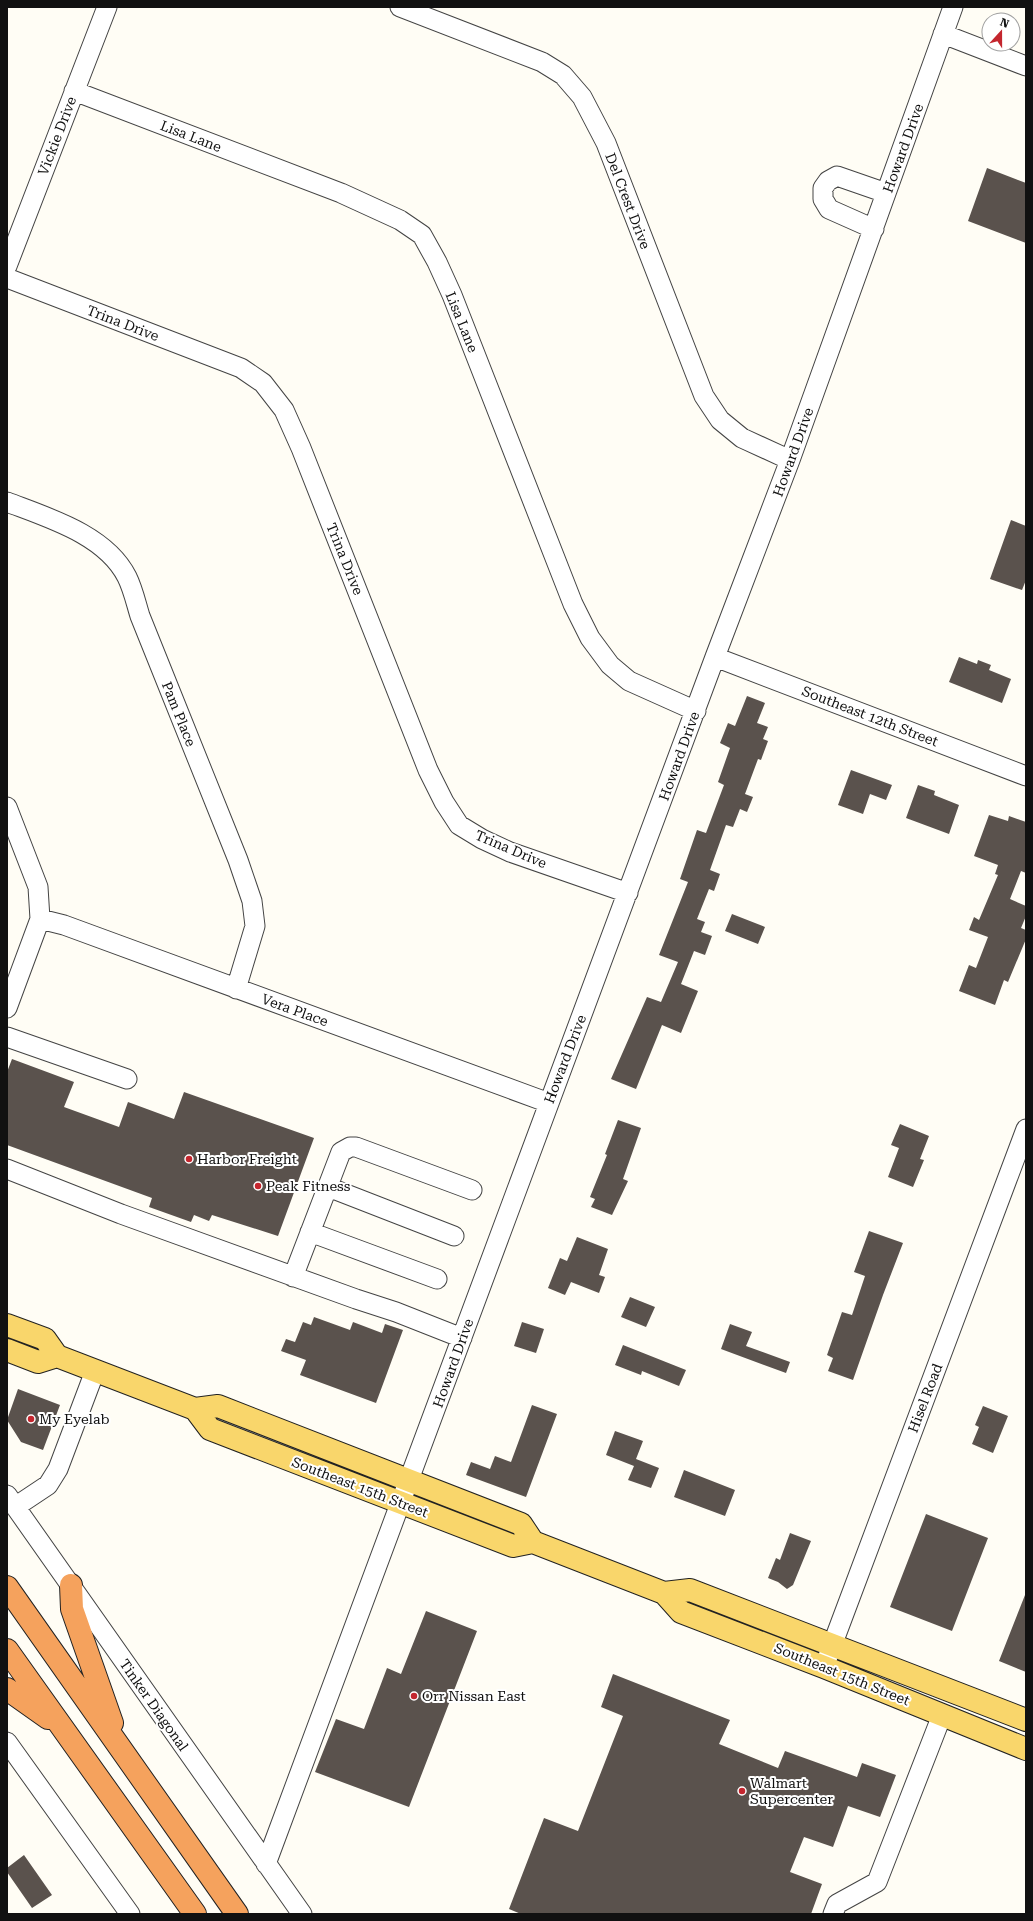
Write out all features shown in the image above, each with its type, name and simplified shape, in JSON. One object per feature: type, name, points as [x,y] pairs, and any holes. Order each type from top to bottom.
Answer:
[{"type":"highway","points":[[71,1585],[72,1609],[122,1750]]},
{"type":"highway","points":[[7,1587],[238,1914]]},
{"type":"highway","points":[[7,1650],[195,1914]]},
{"type":"highway","points":[[7,1689],[62,1728]]},
{"type":"main road","points":[[7,1325],[45,1339],[57,1356],[38,1362],[7,1350]]},
{"type":"main road","name":"Southeast 15th Street","points":[[57,1356],[195,1409],[218,1406],[521,1524],[533,1542]]},
{"type":"main road","name":"Southeast 15th Street","points":[[195,1409],[210,1428],[513,1546],[533,1542],[664,1593],[682,1612],[824,1667],[1026,1749]]},
{"type":"main road","name":"Southeast 15th Street","points":[[664,1593],[690,1590],[950,1692],[1026,1720]]},
{"type":"main road","points":[[942,1715],[950,1692]]},
{"type":"street","name":"Vickie Drive","points":[[7,266],[107,7]]},
{"type":"street","name":"Del Crest Drive","points":[[400,7],[542,62],[563,75],[582,97],[606,143],[704,396],[720,420],[742,438],[790,460]]},
{"type":"street","name":"Howard Drive","points":[[266,1864],[512,1207],[549,1103],[715,657],[790,460],[952,7]]},
{"type":"street","points":[[943,34],[1026,66]]},
{"type":"street","name":"Lisa Lane","points":[[74,91],[341,194],[400,220],[422,235],[437,262],[452,295],[574,604],[590,638],[610,664],[629,681],[696,711]]},
{"type":"street","points":[[874,228],[829,209],[823,199],[823,188],[828,180],[837,176],[886,192]]},
{"type":"street","name":"Trina Drive","points":[[7,278],[241,368],[263,383],[284,410],[301,448],[428,770],[444,802],[459,825],[482,839],[510,852],[628,893]]},
{"type":"street","name":"Pam Place","points":[[7,502],[89,537],[109,552],[127,577],[140,616],[238,860],[252,901],[255,926],[236,989]]},
{"type":"street","name":"Southeast 12th Street","points":[[715,657],[1026,776]]},
{"type":"street","points":[[7,807],[38,887],[40,919],[7,1008]]},
{"type":"street","name":"Vera Place","points":[[40,919],[64,925],[549,1103]]},
{"type":"street","points":[[7,1037],[127,1079]]},
{"type":"street","name":"Hisel Road","points":[[824,1667],[1026,1128]]},
{"type":"street","points":[[293,1277],[341,1152],[350,1147],[356,1147],[472,1190]]},
{"type":"street","points":[[7,1169],[121,1214],[293,1277],[396,1312],[462,1338]]},
{"type":"street","points":[[328,1187],[454,1236]]},
{"type":"street","points":[[310,1232],[437,1279]]},
{"type":"street","points":[[11,1501],[48,1485],[58,1469],[95,1371]]},
{"type":"street","name":"Tinker Diagonal","points":[[11,1501],[302,1914]]},
{"type":"street","points":[[833,1914],[837,1904],[877,1882],[942,1715]]},
{"type":"street","points":[[7,1742],[130,1914]]},
{"type":"building","points":[[987,168],[1026,183],[1026,243],[968,221]]},
{"type":"building","points":[[1011,520],[1026,526],[1026,580],[1022,590],[990,579]]},
{"type":"building","points":[[959,657],[977,664],[978,660],[991,665],[989,670],[1011,679],[1002,703],[949,682]]},
{"type":"building","points":[[747,696],[765,703],[757,723],[768,727],[763,739],[768,741],[761,760],[758,759],[745,794],[753,797],[747,812],[740,809],[733,827],[726,825],[710,870],[720,874],[714,891],[709,889],[697,919],[705,922],[701,932],[712,936],[705,955],[694,951],[681,984],[698,991],[681,1033],[662,1025],[636,1089],[611,1079],[647,997],[661,1002],[678,962],[659,955],[688,882],[680,879],[697,830],[706,833],[724,785],[718,782],[730,748],[720,743],[728,723],[735,726]]},
{"type":"building","points":[[851,770],[892,785],[886,800],[870,794],[863,814],[838,805]]},
{"type":"building","points":[[918,785],[935,791],[934,795],[959,805],[949,834],[906,818]]},
{"type":"building","points":[[989,815],[1008,821],[1009,816],[1026,822],[1026,873],[1021,871],[1010,899],[1026,906],[1026,916],[1021,928],[1026,930],[1026,939],[1008,982],[1004,980],[995,1005],[959,991],[969,965],[976,968],[988,937],[969,930],[974,917],[979,920],[998,875],[995,874],[998,865],[974,856]]},
{"type":"building","points":[[732,914],[765,927],[758,944],[725,931]]},
{"type":"building","points":[[12,1059],[74,1082],[64,1107],[119,1127],[128,1102],[174,1119],[184,1092],[314,1138],[278,1236],[212,1215],[209,1221],[194,1215],[191,1222],[149,1207],[152,1198],[7,1145],[7,1072]]},
{"type":"building","points":[[618,1120],[641,1128],[623,1179],[628,1181],[612,1215],[591,1207],[595,1199],[590,1197],[607,1155],[605,1154]]},
{"type":"building","points":[[900,1124],[929,1136],[920,1159],[924,1160],[913,1187],[888,1177],[899,1148],[891,1145]]},
{"type":"building","points":[[869,1231],[903,1243],[853,1380],[828,1371],[833,1358],[827,1355],[842,1312],[852,1315],[865,1276],[854,1272]]},
{"type":"building","points":[[577,1237],[608,1249],[599,1275],[605,1277],[599,1293],[571,1282],[565,1295],[548,1288],[560,1258],[567,1261]]},
{"type":"building","points":[[630,1297],[655,1307],[646,1327],[621,1317]]},
{"type":"building","points":[[314,1317],[350,1330],[353,1322],[382,1333],[385,1324],[403,1330],[376,1403],[300,1375],[306,1360],[281,1351],[286,1339],[295,1342],[303,1322],[311,1325]]},
{"type":"building","points":[[522,1322],[544,1329],[536,1353],[514,1346]]},
{"type":"building","points":[[730,1324],[752,1332],[746,1346],[790,1362],[786,1373],[721,1349]]},
{"type":"building","points":[[623,1345],[686,1370],[679,1386],[642,1371],[641,1375],[615,1365]]},
{"type":"building","name":"My Eyelab","points":[[18,1389],[60,1405],[43,1450],[21,1442],[7,1420]]},
{"type":"building","points":[[532,1405],[557,1414],[526,1497],[466,1475],[471,1462],[490,1469],[495,1456],[511,1462]]},
{"type":"building","points":[[983,1406],[1008,1416],[993,1453],[972,1444],[979,1427],[975,1425]]},
{"type":"building","points":[[615,1431],[643,1441],[636,1459],[659,1468],[651,1488],[628,1480],[634,1466],[606,1455]]},
{"type":"building","points":[[684,1470],[735,1490],[725,1516],[674,1497]]},
{"type":"building","points":[[926,1514],[988,1538],[952,1631],[890,1607]]},
{"type":"building","points":[[790,1533],[811,1541],[793,1585],[787,1589],[778,1582],[768,1578],[776,1558],[780,1560]]},
{"type":"building","points":[[1026,1595],[1026,1672],[999,1661]]},
{"type":"building","name":"Orr Nissan East","points":[[426,1611],[477,1631],[409,1807],[315,1772],[336,1719],[364,1729],[387,1668],[401,1674]]},
{"type":"building","name":"Walmart Supercenter","points":[[613,1674],[730,1720],[719,1744],[778,1768],[785,1751],[857,1777],[862,1763],[896,1775],[880,1817],[848,1806],[833,1847],[804,1837],[790,1872],[822,1884],[811,1914],[521,1914],[509,1909],[544,1818],[578,1831],[623,1716],[601,1707]]},
{"type":"building","points":[[24,1855],[52,1895],[32,1908],[7,1872],[7,1868]]},
{"type":"place","name":"Harbor Freight","points":[[189,1159]]},
{"type":"place","name":"Peak Fitness","points":[[258,1186]]},
{"type":"place","name":"My Eyelab","points":[[31,1419]]},
{"type":"place","name":"Orr Nissan East","points":[[414,1696]]},
{"type":"place","name":"Walmart Supercenter","points":[[742,1791]]}]
